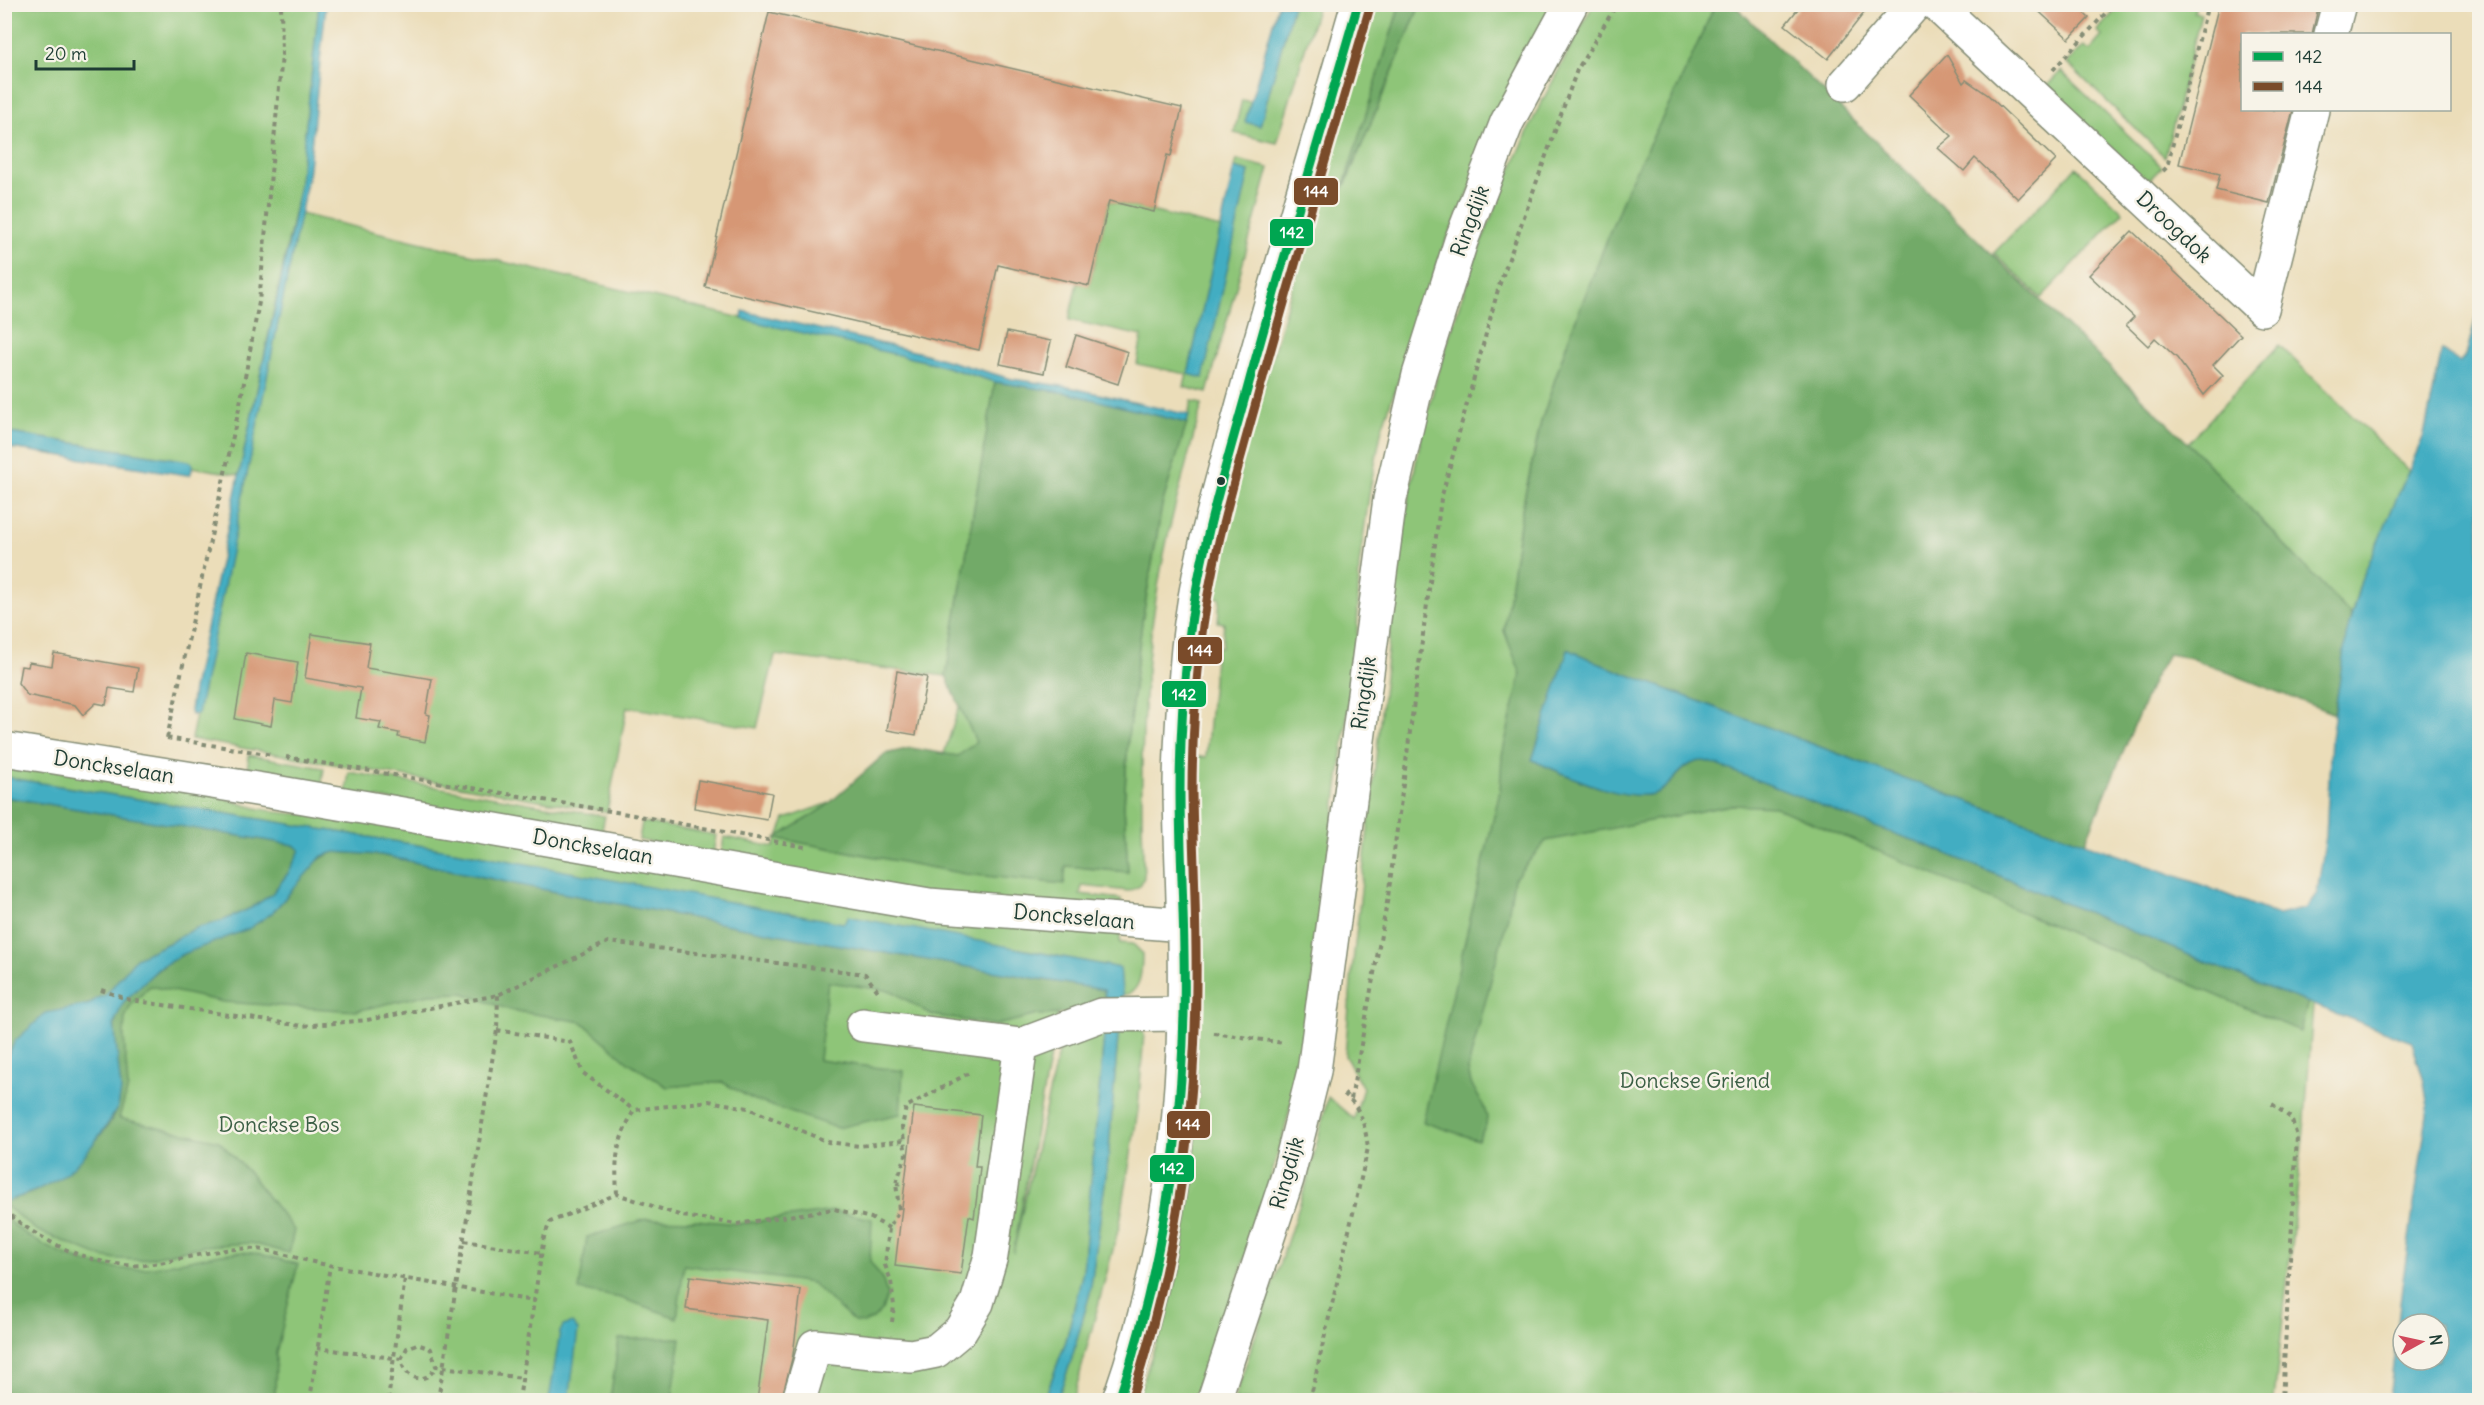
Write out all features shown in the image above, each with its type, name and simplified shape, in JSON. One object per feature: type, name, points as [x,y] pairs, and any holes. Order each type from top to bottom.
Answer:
[{"type":"street","points":[[1119,1401],[1148,1306],[1172,1178],[1180,1108],[1185,925],[1180,788],[1188,649],[1197,586],[1206,540],[1269,306],[1358,4]]},
{"type":"street","name":"Ringdijk","points":[[1214,1401],[1287,1179],[1316,1059],[1390,499],[1419,375],[1461,241],[1507,122],[1571,4]]},
{"type":"street","points":[[1845,84],[1915,4]]},
{"type":"street","name":"Droogdok","points":[[1936,4],[2262,309],[2312,111]]},
{"type":"street","points":[[2331,33],[2339,4]]},
{"type":"street","name":"Donckselaan","points":[[4,749],[275,792],[929,905],[1185,925]]},
{"type":"street","points":[[862,1025],[1021,1045],[1101,1015],[1184,1014]]},
{"type":"street","points":[[799,1401],[815,1346],[911,1356],[936,1351],[960,1331],[977,1303],[991,1256],[1021,1045]]},
{"type":"path","points":[[281,4],[282,56],[259,302],[240,404],[167,738],[628,814],[814,849]]},
{"type":"path","points":[[1351,1099],[1388,897],[1441,499],[1499,286],[1577,70],[1617,4]]},
{"type":"path","points":[[2031,93],[2114,4]]},
{"type":"path","points":[[2140,196],[2167,168],[2208,4]]},
{"type":"path","points":[[101,990],[130,1000],[302,1026],[367,1020],[498,995],[608,942],[865,974],[905,1030]]},
{"type":"path","points":[[438,1401],[497,1030],[498,995]]},
{"type":"path","points":[[497,1030],[570,1042],[583,1073],[633,1110],[709,1101],[748,1108],[828,1142],[859,1146],[903,1141]]},
{"type":"path","points":[[1231,1035],[1316,1059],[1351,1099],[1365,1121],[1368,1148],[1310,1401]]},
{"type":"path","points":[[887,1353],[894,1306],[891,1281],[885,1265],[890,1228],[899,1210],[896,1183],[906,1155],[902,1127],[906,1107],[1021,1045]]},
{"type":"path","points":[[2272,1104],[2291,1118],[2296,1136],[2282,1401]]},
{"type":"path","points":[[618,1194],[615,1161],[620,1136],[633,1110]]},
{"type":"path","points":[[896,1183],[905,1184]]},
{"type":"path","points":[[519,1401],[541,1253],[550,1222],[618,1194],[682,1216],[737,1224],[834,1209],[871,1218],[890,1228]]},
{"type":"path","points":[[4,1210],[21,1225],[53,1243],[102,1262],[143,1265],[228,1250],[257,1249],[330,1265],[534,1301]]},
{"type":"path","points":[[464,1241],[541,1253]]},
{"type":"path","points":[[310,1401],[330,1265]]},
{"type":"path","points":[[388,1401],[405,1278]]},
{"type":"path","points":[[425,1345],[435,1357],[436,1366],[427,1376],[419,1379],[411,1377],[403,1369],[401,1359],[403,1353],[411,1346],[425,1345]]},
{"type":"path","points":[[317,1348],[401,1359]]},
{"type":"path","points":[[436,1366],[444,1369],[522,1378]]},
{"type":"green space","points":[[2121,4],[2196,5],[2194,12],[2201,14],[2165,157],[2067,63],[2084,46],[2090,50],[2102,36],[2097,31]]},
{"type":"green space","points":[[4,5],[319,5],[299,190],[239,475],[192,467],[189,461],[5,432]]},
{"type":"green space","points":[[1293,5],[1318,5],[1277,143],[1234,133],[1242,100],[1251,102],[1246,121],[1260,125]]},
{"type":"green space","points":[[1375,5],[1400,5],[1345,186],[1420,5],[1555,5],[1444,246],[1382,428],[1370,489],[1359,566],[1357,640],[1304,1049],[1282,1141],[1228,1311],[1196,1400],[1137,1400],[1175,1284],[1186,1211],[1196,757],[1206,757],[1216,647],[1222,647],[1224,623],[1218,622],[1220,598],[1211,597],[1241,462]]},
{"type":"green space","points":[[1400,5],[1420,5],[1341,194]]},
{"type":"green space","name":"Donckse Griend","points":[[1593,5],[1715,5],[1679,85],[1628,186],[1569,337],[1541,422],[1523,504],[1504,631],[2314,990],[2305,1120],[2274,1400],[1234,1400],[1308,1179],[1328,1097],[1354,1119],[1363,1088],[1345,1056],[1352,971],[1395,587],[1408,502],[1421,438],[1440,365],[1472,266],[1536,113]]},
{"type":"green space","points":[[1715,5],[1734,5],[2188,443],[2351,615],[2334,714],[2191,658],[2168,654],[2153,680],[2085,843],[1884,771],[1600,664],[1568,649],[1532,760],[1595,786],[1630,795],[1645,795],[1664,789],[1684,769],[1695,762],[1706,761],[1715,764],[1916,841],[2261,985],[2308,1002],[2300,1031],[1775,807],[1732,805],[1546,841],[1514,879],[1508,916],[1468,1070],[1471,1083],[1484,1107],[1487,1117],[1486,1125],[1478,1140],[1423,1122],[1500,790],[1502,755],[1521,674],[1504,631],[1523,504],[1541,422],[1569,337],[1628,186],[1679,85]]},
{"type":"green space","points":[[2061,71],[2162,167],[2144,185],[2044,89]]},
{"type":"green space","points":[[1237,160],[1269,168],[1207,393],[1184,387],[1187,374],[1137,364],[1142,336],[1069,320],[1077,283],[1089,285],[1109,201],[1221,228],[1188,374],[1249,172],[1234,168]]},
{"type":"green space","points":[[2076,167],[2123,212],[2041,298],[1994,253]]},
{"type":"green space","points":[[300,214],[933,363],[995,382],[946,676],[775,655],[757,728],[627,707],[607,812],[191,739]]},
{"type":"green space","points":[[2279,345],[2409,471],[2361,581],[2351,615],[2188,443]]},
{"type":"green space","points":[[995,382],[1067,393],[1187,423],[1162,505],[1142,622],[1128,737],[1124,806],[1128,872],[1066,866],[1064,884],[965,874],[776,838],[825,807],[885,754],[911,748],[958,756],[976,742],[946,676]]},
{"type":"green space","name":"Donckse Bos","points":[[1192,401],[1202,404],[1168,536],[1148,655],[1142,766],[1144,877],[1140,886],[1129,891],[1082,886],[1080,894],[1121,899],[1120,943],[1133,944],[1142,953],[1140,980],[1134,990],[1122,995],[1120,968],[1068,959],[1013,1253],[1058,1053],[1093,1024],[1105,1025],[1083,1271],[1066,1341],[1044,1400],[5,1400],[5,801],[752,907],[484,856],[5,777],[4,761],[220,796],[245,805],[285,813],[326,814],[721,856],[724,837],[774,847],[785,819],[941,763],[1055,410],[1085,868],[1128,872],[1124,806],[1128,737],[1142,622],[1162,505]]},
{"type":"green space","points":[[249,755],[324,768],[321,788],[247,771]]},
{"type":"green space","points":[[349,772],[605,816],[602,830],[599,833],[346,793]]},
{"type":"green space","points":[[5,797],[294,845],[300,850],[289,872],[271,895],[251,908],[222,921],[196,928],[136,958],[105,996],[97,998],[90,1004],[73,1008],[15,1041],[5,1061]]},
{"type":"green space","points":[[642,822],[716,835],[713,855],[639,840]]},
{"type":"green space","points":[[335,852],[381,855],[525,886],[798,938],[1104,990],[1105,1003],[1070,1014],[1038,1015],[996,1025],[931,1015],[892,991],[828,982],[819,1060],[903,1071],[900,1114],[837,1128],[754,1100],[722,1082],[667,1087],[628,1062],[582,1022],[510,1010],[463,993],[429,994],[356,1011],[223,1002],[150,986],[131,1005],[125,1018],[128,1088],[119,1118],[219,1141],[251,1175],[294,1230],[289,1253],[251,1243],[203,1246],[140,1260],[104,1258],[36,1230],[5,1205],[4,1202],[35,1191],[57,1176],[97,1139],[115,1114],[118,1092],[114,1050],[115,1023],[118,1012],[132,993],[150,976],[179,956],[246,929],[262,920],[278,906],[316,862]]},
{"type":"green space","points":[[1119,1025],[1141,1029],[1144,1033],[1138,1110],[1120,1223],[1073,1400],[1057,1400],[1071,1361],[1090,1293],[1108,1161]]},
{"type":"green space","points":[[834,1211],[872,1219],[870,1261],[883,1280],[887,1295],[882,1310],[873,1319],[864,1323],[854,1322],[812,1283],[684,1265],[677,1318],[621,1298],[579,1290],[587,1237],[646,1219],[738,1224]]},
{"type":"green space","points":[[4,1216],[49,1248],[85,1262],[121,1269],[139,1269],[236,1252],[264,1255],[298,1264],[276,1353],[275,1400],[5,1400]]},
{"type":"green space","points":[[681,1338],[672,1400],[610,1400],[619,1339]]},
{"type":"water","points":[[319,5],[326,5],[308,177],[198,714],[191,715],[193,689],[299,189]]},
{"type":"water","points":[[1278,5],[1293,5],[1260,126],[1245,122]]},
{"type":"water","points":[[1234,168],[1249,172],[1203,378],[1188,374]]},
{"type":"water","points":[[2479,306],[2479,1400],[2389,1400],[2392,1372],[2451,1372],[2451,1312],[2399,1312],[2428,1107],[2423,1077],[2412,1042],[2261,985],[1916,841],[1710,762],[1695,762],[1689,765],[1658,792],[1630,795],[1595,786],[1532,760],[1568,649],[1600,664],[1884,771],[2202,885],[2278,915],[2306,908],[2317,893],[2326,836],[2331,739],[2346,636],[2361,581],[2424,435],[2442,350],[2459,362],[2466,355]]},
{"type":"water","points":[[743,311],[918,352],[1012,379],[1069,387],[1189,415],[1187,423],[1067,393],[995,382],[933,363],[742,319]]},
{"type":"water","points":[[4,432],[189,461],[192,463],[192,470],[190,475],[187,475],[5,447]]},
{"type":"water","points":[[4,777],[484,856],[843,923],[848,916],[1120,968],[1123,1003],[1106,1005],[1104,990],[798,938],[525,886],[381,855],[335,852],[322,856],[272,913],[248,929],[181,955],[159,968],[124,1002],[114,1023],[121,1091],[118,1107],[81,1160],[60,1178],[35,1191],[5,1202],[5,1061],[15,1041],[46,1013],[90,1004],[97,998],[105,996],[136,958],[196,928],[222,921],[251,908],[271,895],[289,872],[300,850],[294,845],[5,797]]},
{"type":"water","points":[[1105,1025],[1119,1025],[1108,1161],[1090,1293],[1071,1361],[1057,1400],[1044,1400],[1066,1341],[1083,1271]]},
{"type":"water","points":[[572,1323],[578,1330],[569,1400],[549,1400],[560,1332],[563,1326]]},
{"type":"building","points":[[1802,4],[1871,4],[1828,59],[1785,25]]},
{"type":"building","points":[[2031,4],[2074,4],[2089,18],[2069,39]]},
{"type":"building","points":[[2219,4],[2319,4],[2312,33],[2241,33],[2241,111],[2293,111],[2269,203],[2216,190],[2220,174],[2179,164]]},
{"type":"building","points":[[769,12],[1182,108],[1171,156],[1167,155],[1154,212],[1109,201],[1089,286],[998,265],[979,350],[705,287]]},
{"type":"building","points":[[1947,55],[1963,83],[1966,80],[1988,95],[2056,160],[2018,199],[1975,158],[1964,171],[1938,148],[1952,136],[1909,95]]},
{"type":"building","points":[[2132,231],[2241,335],[2213,365],[2223,375],[2204,395],[2177,358],[2155,338],[2148,346],[2126,325],[2134,317],[2089,275]]},
{"type":"building","points":[[1007,332],[1051,341],[1044,373],[1000,364]]},
{"type":"building","points":[[1076,335],[1128,352],[1118,384],[1066,367]]},
{"type":"building","points":[[312,634],[370,643],[366,668],[432,679],[426,714],[430,715],[425,742],[398,737],[399,733],[379,729],[381,722],[356,718],[361,688],[305,678]]},
{"type":"building","points":[[54,653],[138,668],[134,692],[109,688],[106,705],[96,703],[83,715],[75,705],[27,695],[18,683],[21,666],[28,667],[29,662],[52,666]]},
{"type":"building","points":[[246,653],[298,662],[292,703],[275,700],[271,726],[235,719]]},
{"type":"building","points":[[897,671],[927,677],[916,735],[887,730]]},
{"type":"building","points":[[698,780],[772,793],[767,820],[694,808]]},
{"type":"building","points":[[914,1107],[981,1115],[975,1167],[980,1167],[977,1195],[974,1218],[969,1216],[961,1274],[895,1266]]},
{"type":"building","points":[[690,1276],[801,1290],[793,1355],[781,1401],[757,1401],[768,1320],[686,1309]]},
{"type":"transit line","name":"142","points":[[1119,1400],[1157,1257],[1173,1161],[1178,1112],[1184,985],[1180,819],[1181,755],[1186,666],[1192,615],[1204,550],[1229,454],[1358,4]]},
{"type":"transit line","name":"144","points":[[1131,1400],[1160,1298],[1171,1247],[1180,1195],[1192,1091],[1196,986],[1193,739],[1200,650],[1209,586],[1223,523],[1284,301],[1370,7]]}]
